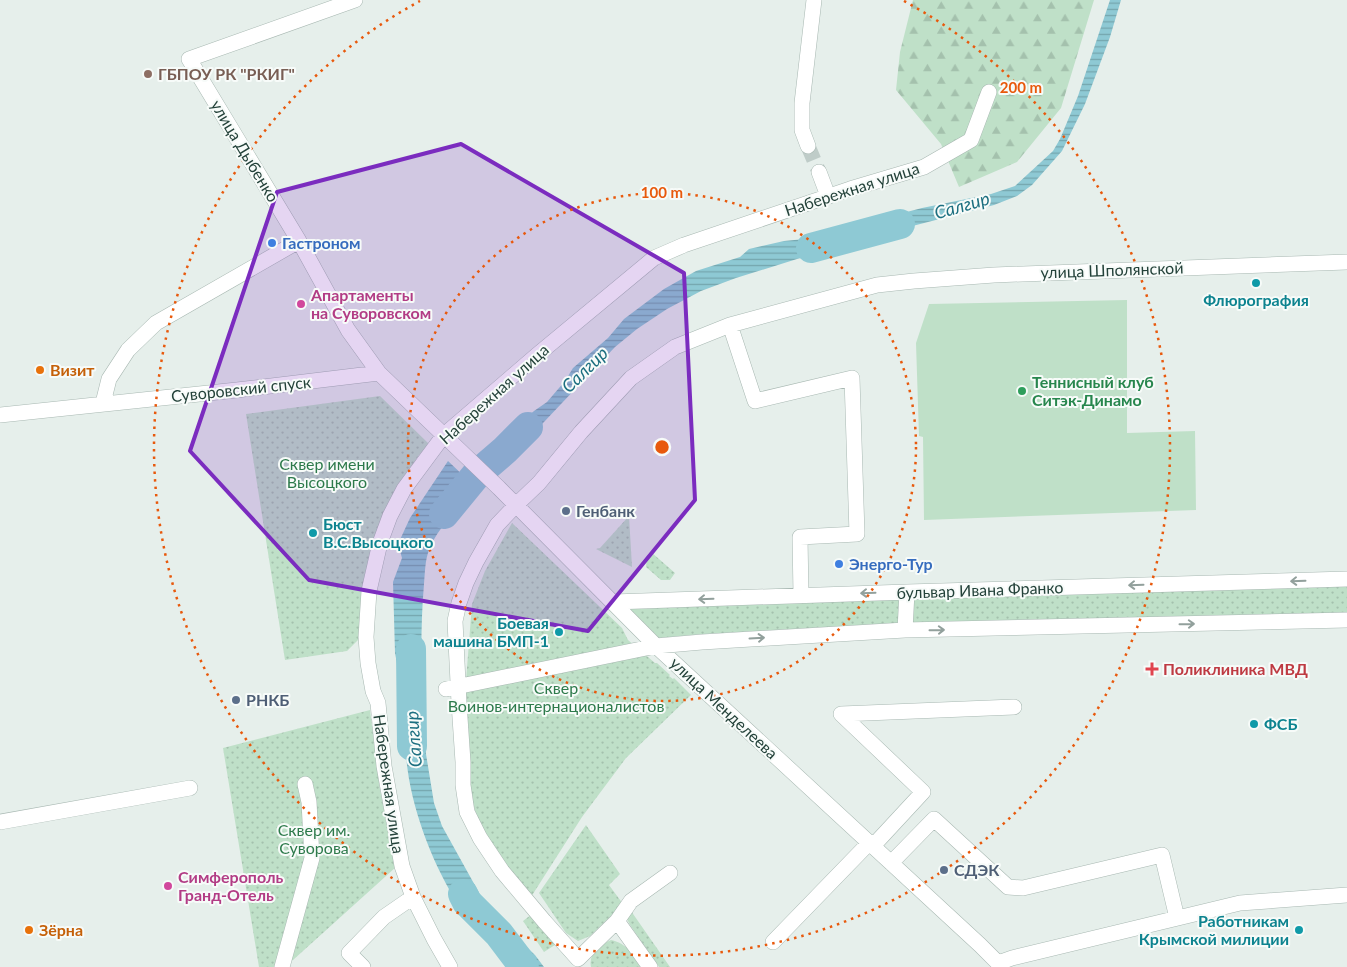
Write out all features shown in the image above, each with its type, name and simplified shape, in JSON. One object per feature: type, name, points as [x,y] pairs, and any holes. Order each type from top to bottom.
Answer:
[{"type":"street","name":"улица Дыбенко","points":[[355,0],[189,59],[299,241],[348,330],[379,373]]},
{"type":"street","points":[[808,146],[802,130],[802,104],[814,0]]},
{"type":"street","name":"Набережная улица","points":[[450,967],[413,897],[402,866],[384,766],[378,703],[373,691],[368,663],[366,637],[369,591],[380,543],[390,516],[404,489],[448,440],[537,354],[654,258],[684,245],[828,196],[924,167],[972,140],[989,92]]},
{"type":"street","points":[[819,172],[828,196]]},
{"type":"street","points":[[103,403],[109,379],[128,350],[156,323],[299,241]]},
{"type":"street","name":"улица Шполянской","points":[[730,325],[876,285],[914,281],[994,275],[1347,262]]},
{"type":"street","points":[[670,872],[632,901],[580,963],[502,870],[480,838],[467,812],[463,784],[464,762],[452,688],[455,621],[466,583],[497,525],[539,483],[581,432],[631,378],[675,347],[730,325],[755,401],[852,378],[857,534],[800,537],[801,595]]},
{"type":"street","points":[[379,373],[448,440]]},
{"type":"street","name":"Суворовский спуск","points":[[0,415],[379,373]]},
{"type":"street","name":"улица Менделеева","points":[[448,440],[499,488],[656,646],[872,844],[999,965]]},
{"type":"street","name":"бульвар Ивана Франко","points":[[613,602],[1347,579]]},
{"type":"street","points":[[905,630],[907,592]]},
{"type":"street","points":[[452,688],[656,646],[702,642],[905,630],[1347,620]]},
{"type":"street","points":[[773,942],[923,792],[841,714],[1014,707]]},
{"type":"street","points":[[282,967],[312,858],[309,802],[305,784]]},
{"type":"street","points":[[0,822],[190,788]]},
{"type":"street","points":[[891,863],[934,819],[1008,886],[1023,888],[1162,855],[1177,918]]},
{"type":"street","points":[[999,965],[1177,918],[1251,902],[1347,895]]},
{"type":"street","points":[[363,967],[349,953],[384,917],[413,897]]},
{"type":"street","points":[[617,921],[650,967]]},
{"type":"highlighted area","points":[[461,144],[684,273],[695,500],[588,631],[309,580],[190,451],[277,192]]},
{"type":"green space","points":[[913,0],[1094,0],[1061,108],[1017,162],[959,187],[941,144],[896,90],[900,52]]},
{"type":"green space","name":"Теннисный клуб Ситэк-Динамо","points":[[1127,300],[1127,433],[1195,431],[1196,510],[924,520],[923,437],[919,436],[916,343],[929,304]]},
{"type":"green space","name":"Сквер имени Высоцкого","points":[[380,396],[429,444],[419,455],[401,482],[365,576],[358,640],[347,651],[285,660],[246,414]]},
{"type":"green space","points":[[629,516],[632,567],[596,549],[600,548]]},
{"type":"green space","name":"Сквер Воинов-интернационалистов","points":[[512,523],[622,628],[628,640],[657,663],[691,695],[626,758],[582,817],[531,897],[507,867],[479,824],[470,793],[464,706],[472,604],[485,571]]},
{"type":"green space","points":[[651,552],[675,573],[670,580],[661,580],[646,567],[647,556]]},
{"type":"green space","points":[[1347,586],[1347,613],[908,623],[909,598]]},
{"type":"green space","points":[[904,599],[903,623],[659,638],[629,609]]},
{"type":"green space","name":"Сквер им. Суворова","points":[[370,710],[380,790],[396,867],[293,960],[282,967],[259,967],[223,748]]},
{"type":"green space","points":[[586,825],[620,874],[609,885],[623,904],[590,936],[578,941],[566,933],[539,893]]},
{"type":"green space","points":[[536,911],[558,943],[544,952],[523,921]]},
{"type":"green space","points":[[631,911],[670,967],[659,967],[627,919]]},
{"type":"green space","points":[[611,940],[626,947],[642,967],[591,967],[593,954],[599,947]]},
{"type":"water","points":[[1110,0],[1121,0],[1110,37],[1085,104],[1062,151],[1032,185],[1017,196],[994,205],[862,239],[857,225],[922,208],[991,194],[1015,186],[1053,151],[1078,96]]},
{"type":"water","points":[[847,229],[853,244],[736,278],[701,291],[667,309],[637,329],[615,347],[506,462],[489,445],[502,440],[534,411],[547,402],[565,381],[573,368],[608,338],[624,319],[664,289],[696,271],[740,257],[749,249],[784,241],[815,238]]},
{"type":"water","points":[[448,461],[469,481],[470,494],[442,528],[429,550],[425,567],[422,610],[422,688],[402,690],[395,653],[393,582],[402,558],[398,544],[410,518]]},
{"type":"water","points":[[422,704],[426,754],[434,803],[442,826],[482,898],[497,918],[483,931],[464,913],[454,898],[437,866],[417,814],[409,779],[404,707]]},
{"type":"water","points":[[510,931],[535,955],[544,967],[509,967],[497,943]]},
{"type":"waterway","name":"Салгир","points":[[811,248],[900,224]]},
{"type":"waterway","name":"Салгир","points":[[444,514],[476,475],[528,427]]},
{"type":"waterway","name":"Салгир","points":[[411,649],[412,746]]},
{"type":"waterway","name":"Салгир","points":[[463,894],[467,902],[499,934],[524,967]]},
{"type":"tunnel","points":[[808,146],[819,172]]},
{"type":"place","name":"ГБПОУ РК \"РКИГ\"","points":[[148,74]]},
{"type":"place","name":"Гастроном","points":[[272,243]]},
{"type":"place","name":"Флюрография","points":[[1256,283]]},
{"type":"place","name":"Апартаменты на Суворовском","points":[[301,304]]},
{"type":"place","name":"Визит","points":[[40,370]]},
{"type":"place","name":"Теннисный клуб Ситэк-Динамо","points":[[1022,391]]},
{"type":"place","name":"Генбанк","points":[[566,511]]},
{"type":"place","name":"Бюст В.С.Высоцкого","points":[[313,533]]},
{"type":"place","name":"Энерго-Тур","points":[[839,564]]},
{"type":"place","name":"Боевая машина БМП-1","points":[[559,632]]},
{"type":"place","name":"Поликлиника МВД","points":[[1152,669]]},
{"type":"place","name":"РНКБ","points":[[236,700]]},
{"type":"place","name":"ФСБ","points":[[1254,724]]},
{"type":"place","name":"СДЭК","points":[[944,870]]},
{"type":"place","name":"Симферополь Гранд-Отель","points":[[168,886]]},
{"type":"place","name":"Зёрна","points":[[29,930]]},
{"type":"place","name":"Работникам Крымской милиции","points":[[1299,930]]}]
